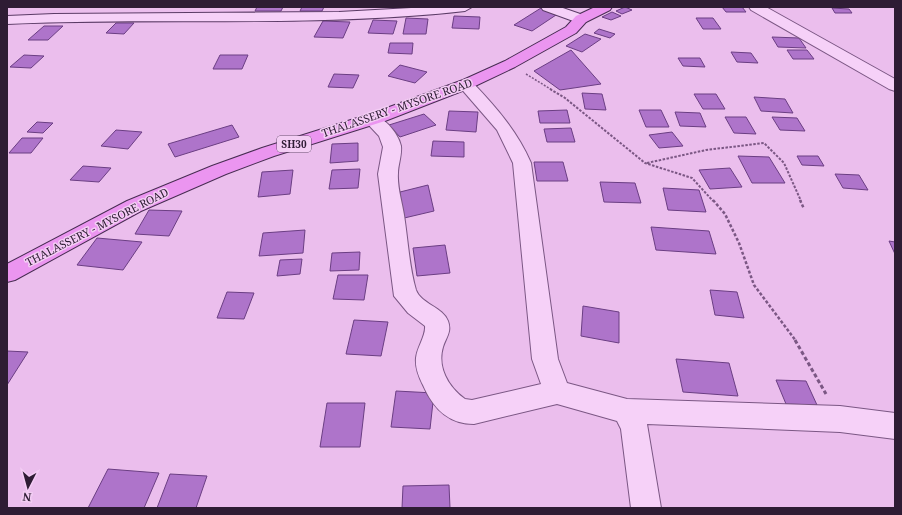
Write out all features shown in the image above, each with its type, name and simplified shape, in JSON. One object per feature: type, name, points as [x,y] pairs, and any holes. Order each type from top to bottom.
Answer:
[{"type":"main road","name":"THALASSERY - MYSORE ROAD","points":[[7,274],[127,210],[172,190],[268,152],[372,119],[466,85],[510,64],[571,30],[582,19],[605,7]]},
{"type":"main road","points":[[7,259],[103,207],[145,188],[218,160],[390,104],[456,79],[562,25],[582,19]]},
{"type":"street","points":[[7,20],[148,16],[277,17],[387,14],[465,7]]},
{"type":"street","points":[[548,7],[582,19]]},
{"type":"street","points":[[756,7],[895,86]]},
{"type":"street","points":[[466,85],[497,117],[513,141],[522,163],[545,359],[557,392]]},
{"type":"street","points":[[372,119],[387,134],[392,147],[388,174],[401,271],[406,296],[416,306],[436,321],[438,332],[431,343],[429,364],[437,385],[448,403],[461,411],[474,412],[557,392],[627,411],[840,420],[895,426]]},
{"type":"street","points":[[627,411],[635,429],[646,508]]},
{"type":"path","points":[[510,64],[565,98],[645,163],[692,178],[726,214],[739,243],[754,285],[800,347],[840,420]]},
{"type":"path","points":[[645,163],[706,150],[764,143],[784,162],[804,209]]},
{"type":"building","points":[[257,7],[283,7],[281,11],[255,11]]},
{"type":"building","points":[[302,7],[324,7],[322,11],[300,11]]},
{"type":"building","points":[[625,7],[632,10],[622,14],[616,11]]},
{"type":"building","points":[[722,7],[742,7],[746,12],[726,12]]},
{"type":"building","points":[[541,8],[559,13],[532,31],[514,25]]},
{"type":"building","points":[[832,8],[849,9],[852,13],[835,13]]},
{"type":"building","points":[[612,12],[621,16],[611,20],[602,17]]},
{"type":"building","points":[[454,16],[480,17],[479,29],[452,28]]},
{"type":"building","points":[[406,18],[428,19],[426,34],[403,34]]},
{"type":"building","points":[[696,18],[713,18],[721,29],[703,29]]},
{"type":"building","points":[[373,20],[397,21],[393,34],[368,33]]},
{"type":"building","points":[[323,21],[350,22],[343,38],[314,37]]},
{"type":"building","points":[[116,23],[134,23],[124,34],[106,33]]},
{"type":"building","points":[[44,26],[63,26],[48,40],[28,40]]},
{"type":"building","points":[[599,29],[615,34],[610,38],[594,33]]},
{"type":"building","points":[[585,34],[601,39],[582,52],[566,46]]},
{"type":"building","points":[[772,37],[799,38],[806,48],[778,47]]},
{"type":"building","points":[[390,43],[413,43],[412,54],[388,53]]},
{"type":"building","points":[[571,50],[601,84],[560,90],[534,71]]},
{"type":"building","points":[[787,50],[807,50],[814,59],[793,59]]},
{"type":"building","points":[[731,52],[751,53],[758,63],[737,62]]},
{"type":"building","points":[[24,55],[44,56],[31,68],[10,67]]},
{"type":"building","points":[[220,55],[248,55],[242,69],[213,69]]},
{"type":"building","points":[[678,58],[700,58],[705,67],[683,66]]},
{"type":"building","points":[[400,65],[427,72],[415,83],[388,76]]},
{"type":"building","points":[[334,74],[359,75],[353,88],[328,87]]},
{"type":"building","points":[[582,93],[602,94],[606,110],[585,109]]},
{"type":"building","points":[[694,94],[716,94],[725,109],[703,109]]},
{"type":"building","points":[[754,97],[785,99],[793,113],[761,111]]},
{"type":"building","points":[[567,110],[570,123],[540,123],[538,111]]},
{"type":"building","points":[[639,110],[661,110],[669,127],[646,127]]},
{"type":"building","points":[[449,111],[478,112],[476,132],[446,130]]},
{"type":"building","points":[[675,112],[700,113],[706,127],[680,126]]},
{"type":"building","points":[[424,114],[436,125],[400,137],[389,125]]},
{"type":"building","points":[[725,117],[746,117],[756,134],[734,133]]},
{"type":"building","points":[[772,117],[797,118],[805,131],[780,130]]},
{"type":"building","points":[[37,122],[53,123],[43,133],[27,132]]},
{"type":"building","points":[[232,125],[239,137],[175,157],[168,144]]},
{"type":"building","points":[[571,128],[575,142],[547,142],[544,129]]},
{"type":"building","points":[[116,130],[142,132],[128,149],[101,146]]},
{"type":"building","points":[[672,132],[683,146],[659,148],[649,135]]},
{"type":"building","points":[[22,138],[43,138],[31,153],[9,153]]},
{"type":"building","points":[[433,141],[464,142],[464,157],[431,156]]},
{"type":"building","points":[[358,143],[358,161],[330,163],[332,144]]},
{"type":"building","points":[[738,156],[769,157],[785,183],[752,183]]},
{"type":"building","points":[[797,156],[818,156],[824,166],[802,165]]},
{"type":"building","points":[[534,162],[563,162],[568,181],[537,181]]},
{"type":"building","points":[[83,166],[111,168],[99,182],[70,180]]},
{"type":"building","points":[[730,168],[742,187],[710,189],[699,170]]},
{"type":"building","points":[[360,169],[358,188],[329,189],[332,170]]},
{"type":"building","points":[[293,170],[290,194],[258,197],[262,172]]},
{"type":"building","points":[[835,174],[859,175],[868,190],[843,188]]},
{"type":"building","points":[[600,182],[635,183],[641,203],[604,202]]},
{"type":"building","points":[[428,185],[434,211],[400,219],[400,192]]},
{"type":"building","points":[[663,188],[699,190],[706,212],[668,210]]},
{"type":"building","points":[[149,210],[182,211],[169,236],[135,234]]},
{"type":"building","points":[[651,227],[709,231],[716,254],[656,250]]},
{"type":"building","points":[[305,230],[303,253],[259,256],[263,233]]},
{"type":"building","points":[[97,238],[142,242],[123,270],[77,265]]},
{"type":"building","points":[[889,241],[895,242],[895,254]]},
{"type":"building","points":[[445,245],[450,273],[417,276],[413,248]]},
{"type":"building","points":[[360,252],[359,270],[330,271],[332,253]]},
{"type":"building","points":[[302,259],[300,274],[277,276],[280,260]]},
{"type":"building","points":[[338,275],[368,275],[364,300],[333,299]]},
{"type":"building","points":[[710,290],[737,292],[744,318],[715,315]]},
{"type":"building","points":[[227,292],[254,293],[244,319],[217,318]]},
{"type":"building","points":[[583,306],[619,312],[619,343],[581,336]]},
{"type":"building","points":[[354,320],[388,322],[381,356],[346,354]]},
{"type":"building","points":[[7,351],[28,352],[7,385]]},
{"type":"building","points":[[676,359],[729,363],[738,396],[683,392]]},
{"type":"building","points":[[776,380],[806,381],[817,405],[786,404]]},
{"type":"building","points":[[396,391],[434,393],[430,429],[391,427]]},
{"type":"building","points":[[327,403],[365,403],[360,447],[320,447]]},
{"type":"building","points":[[108,469],[159,473],[144,508],[88,508]]},
{"type":"building","points":[[170,474],[207,476],[196,508],[157,508]]},
{"type":"building","points":[[449,485],[450,508],[402,508],[403,486]]}]
